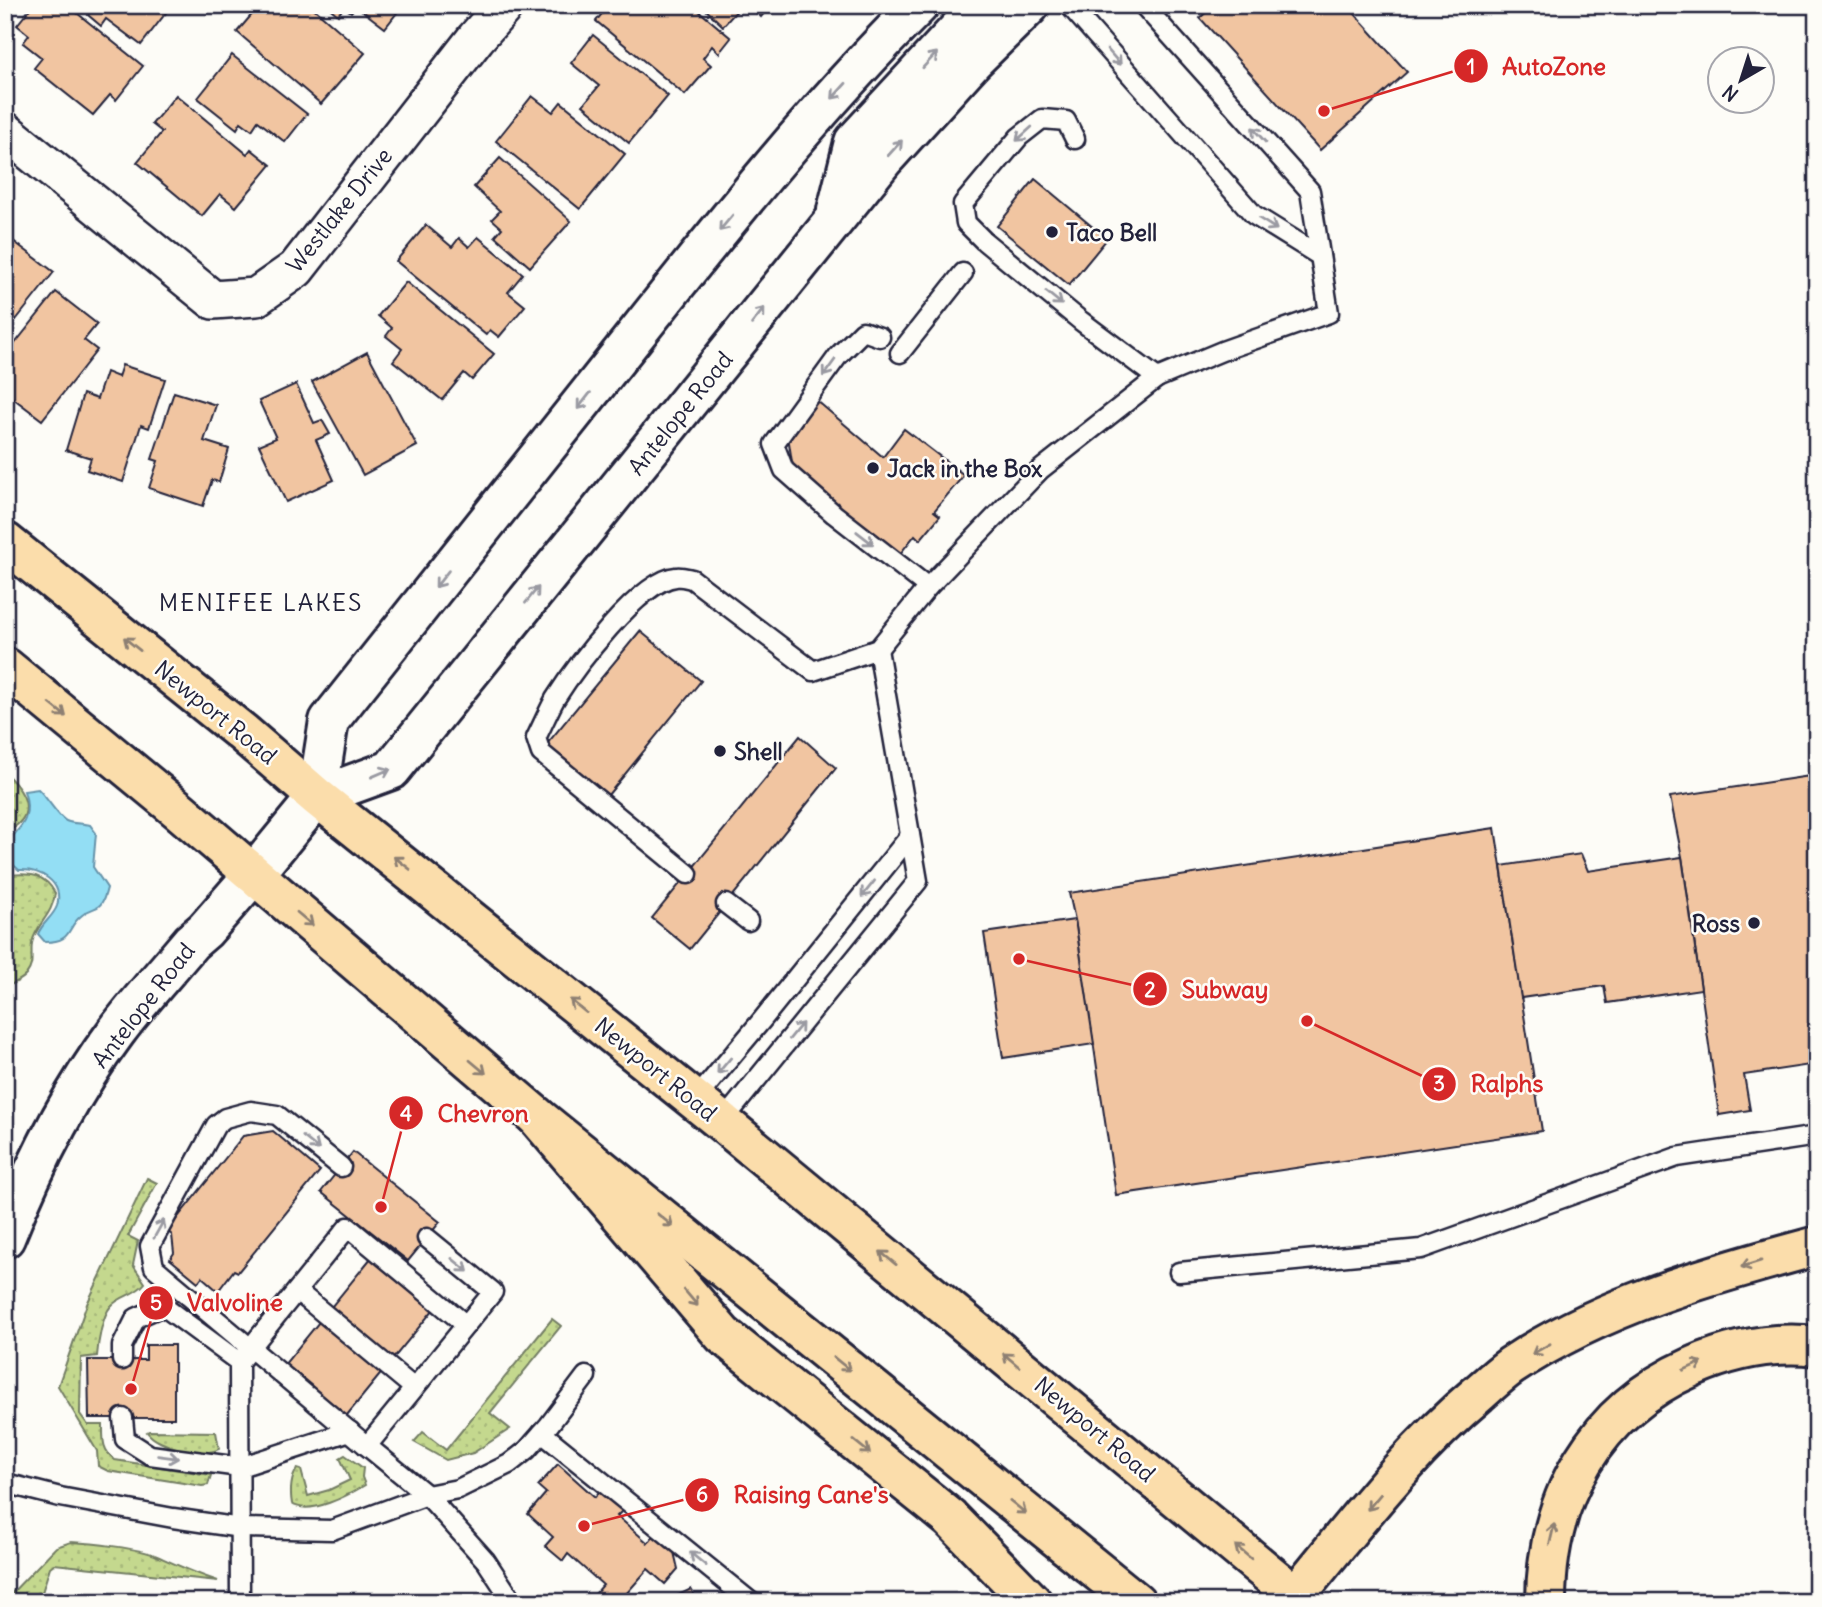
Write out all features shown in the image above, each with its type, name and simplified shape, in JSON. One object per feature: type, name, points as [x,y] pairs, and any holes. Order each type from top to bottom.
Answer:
[{"type":"main road","points":[[317,797],[329,722],[336,712],[693,263],[788,148],[881,43],[919,5]]},
{"type":"main road","points":[[835,219],[854,142],[981,5]]},
{"type":"main road","name":"Antelope Road","points":[[5,1238],[66,1106],[116,1032],[317,797],[390,770],[708,380],[883,160],[955,81],[1030,5]]},
{"type":"main road","name":"Newport Road","points":[[5,542],[243,733],[317,797],[709,1111],[1296,1600]]},
{"type":"main road","points":[[5,667],[180,811],[536,1115],[1136,1602]]},
{"type":"main road","points":[[536,1115],[723,1335],[950,1518],[1032,1602]]},
{"type":"main road","points":[[1296,1600],[1414,1454],[1461,1408],[1511,1367],[1558,1339],[1607,1315],[1672,1289],[1752,1263],[1817,1246]]},
{"type":"main road","points":[[1546,1602],[1550,1541],[1566,1493],[1593,1445],[1619,1415],[1659,1383],[1725,1354],[1777,1346],[1817,1346]]},
{"type":"street","name":"Westlake Drive","points":[[5,131],[213,300],[256,297],[296,269],[476,38],[505,5]]},
{"type":"lane","points":[[1069,5],[1254,215],[1320,256]]},
{"type":"lane","points":[[688,874],[541,753],[536,738],[555,700],[626,609],[652,587],[675,577],[692,579],[813,671],[878,649],[928,587],[1040,470],[1157,378],[1329,313],[1310,191],[1143,5]]},
{"type":"lane","points":[[1075,139],[1066,121],[1042,119],[1019,137],[963,204],[966,223],[984,242],[1081,321],[1157,378]]},
{"type":"lane","points":[[900,353],[963,273]]},
{"type":"lane","points":[[880,337],[863,331],[838,356],[774,444],[784,470],[834,514],[928,587]]},
{"type":"lane","points":[[709,1111],[918,881],[878,649]]},
{"type":"lane","points":[[709,1111],[911,836]]},
{"type":"lane","points":[[726,904],[748,921]]},
{"type":"lane","points":[[244,1355],[154,1267],[150,1246],[216,1125],[225,1118],[251,1111],[277,1115],[341,1167]]},
{"type":"lane","points":[[1179,1272],[1421,1249],[1677,1157],[1817,1136]]},
{"type":"lane","points":[[240,1602],[240,1467],[244,1355],[348,1227],[466,1325]]},
{"type":"lane","points":[[367,1446],[494,1292],[427,1238]]},
{"type":"lane","points":[[297,1291],[414,1388]]},
{"type":"lane","points":[[122,1360],[122,1346],[136,1318],[163,1306],[244,1355],[350,1431],[427,1495],[486,1561],[513,1602]]},
{"type":"lane","points":[[5,1483],[60,1497],[240,1528],[332,1530],[427,1495],[458,1489],[509,1464],[527,1450],[542,1433],[586,1376]]},
{"type":"lane","points":[[123,1418],[125,1439],[150,1455],[240,1467],[350,1431]]},
{"type":"lane","points":[[542,1433],[751,1602]]},
{"type":"green space","points":[[5,773],[20,790],[26,810],[19,823],[5,834]]},
{"type":"green space","points":[[5,871],[10,875],[24,874],[42,878],[55,893],[54,901],[34,936],[29,971],[8,986],[5,974]]},
{"type":"green space","points":[[147,1178],[157,1183],[128,1236],[138,1241],[133,1265],[145,1283],[111,1306],[99,1337],[97,1356],[81,1358],[80,1414],[88,1425],[103,1425],[105,1448],[115,1460],[211,1475],[208,1485],[108,1471],[98,1466],[97,1451],[58,1386],[87,1304]]},
{"type":"green space","points":[[552,1319],[561,1326],[490,1413],[510,1429],[473,1453],[446,1460],[414,1442],[423,1432],[446,1450]]},
{"type":"green space","points":[[147,1432],[216,1432],[219,1449],[203,1452],[181,1450],[161,1442]]},
{"type":"green space","points":[[345,1455],[363,1468],[365,1485],[340,1499],[319,1506],[309,1508],[292,1504],[291,1486],[297,1469],[301,1470],[308,1496],[329,1490],[350,1480],[340,1458]]},
{"type":"green space","points":[[71,1542],[115,1546],[149,1553],[218,1581],[54,1564],[50,1567],[39,1602],[7,1602],[7,1598],[56,1547]]},
{"type":"water","points":[[38,789],[63,819],[71,823],[90,825],[96,833],[93,867],[107,888],[99,906],[81,916],[65,937],[45,942],[38,934],[57,906],[57,890],[42,874],[19,870],[8,860],[6,853],[6,847],[23,824],[26,815],[24,791]]},
{"type":"building","points":[[33,5],[67,5],[143,66],[116,100],[110,95],[93,115],[34,68],[42,58],[23,43],[29,35],[17,25]]},
{"type":"building","points":[[95,5],[172,5],[141,45],[106,19],[101,26],[88,15]]},
{"type":"building","points":[[260,5],[310,5],[365,53],[321,104],[237,32]]},
{"type":"building","points":[[326,5],[403,5],[385,28],[356,6],[351,12],[344,7],[338,15]]},
{"type":"building","points":[[609,5],[692,5],[731,38],[719,53],[712,46],[703,58],[711,65],[685,95],[596,21]]},
{"type":"building","points":[[701,5],[742,5],[723,26]]},
{"type":"building","points":[[749,5],[771,5],[761,17]]},
{"type":"building","points":[[1214,5],[1347,5],[1407,72],[1320,150],[1200,18]]},
{"type":"building","points":[[593,35],[668,96],[629,143],[583,105],[599,86],[571,63]]},
{"type":"building","points":[[232,55],[307,114],[285,142],[258,121],[252,130],[241,122],[237,129],[198,98]]},
{"type":"building","points":[[176,95],[247,154],[251,149],[271,165],[236,207],[220,194],[202,216],[137,162],[162,132],[152,124]]},
{"type":"building","points":[[532,96],[553,112],[561,102],[625,154],[580,209],[496,141]]},
{"type":"building","points":[[500,158],[571,221],[530,267],[495,236],[502,228],[492,219],[500,211],[474,187]]},
{"type":"building","name":"Taco Bell","points":[[1035,179],[1107,239],[1069,285],[997,226]]},
{"type":"building","points":[[426,225],[452,247],[459,238],[469,247],[478,237],[523,274],[508,292],[525,306],[499,337],[490,330],[486,335],[396,261]]},
{"type":"building","points":[[12,240],[54,272],[16,320],[5,314],[5,249]]},
{"type":"building","points":[[406,282],[494,354],[472,380],[464,373],[442,400],[393,361],[402,349],[386,336],[392,328],[378,316]]},
{"type":"building","points":[[56,292],[97,324],[84,340],[97,350],[42,420],[5,392],[5,356]]},
{"type":"building","points":[[367,352],[417,446],[363,475],[312,382]]},
{"type":"building","points":[[122,365],[165,379],[149,428],[141,425],[123,482],[87,470],[91,458],[66,450],[83,394],[97,399],[106,372],[118,377]]},
{"type":"building","points":[[296,384],[314,423],[322,420],[330,434],[316,440],[334,480],[286,502],[259,445],[276,438],[259,401]]},
{"type":"building","points":[[174,392],[216,405],[204,441],[229,449],[219,482],[212,480],[203,506],[149,488],[158,461],[152,459]]},
{"type":"building","points":[[816,400],[883,457],[904,429],[964,475],[934,511],[940,516],[920,540],[915,535],[899,555],[793,469],[788,436]]},
{"type":"building","points":[[640,631],[701,681],[608,795],[546,745]]},
{"type":"building","points":[[800,736],[836,768],[690,949],[652,918]]},
{"type":"building","name":"Ross","points":[[1817,775],[1817,1064],[1744,1075],[1750,1110],[1719,1115],[1682,857],[1670,797]]},
{"type":"building","points":[[1495,828],[1542,1131],[1116,1195],[1069,893]]},
{"type":"building","points":[[1581,854],[1588,871],[1682,857],[1701,989],[1607,1003],[1604,986],[1521,998],[1501,866]]},
{"type":"building","points":[[1075,920],[1094,1044],[1003,1058],[984,933]]},
{"type":"building","points":[[273,1131],[320,1171],[238,1272],[234,1270],[218,1291],[202,1277],[198,1282],[170,1259],[174,1253],[172,1235],[167,1231],[243,1136]]},
{"type":"building","points":[[353,1152],[440,1222],[408,1261],[321,1192]]},
{"type":"building","points":[[371,1258],[434,1309],[338,1426],[275,1376]]},
{"type":"building","points":[[146,1345],[174,1345],[174,1418],[89,1418],[88,1360],[146,1360]]},
{"type":"building","points":[[558,1464],[595,1497],[605,1485],[628,1505],[617,1516],[648,1543],[654,1535],[674,1552],[678,1569],[665,1584],[648,1569],[619,1602],[589,1601],[603,1585],[568,1554],[563,1561],[545,1546],[553,1537],[528,1514],[546,1493],[538,1486]]},
{"type":"building","points":[[691,1589],[698,1602],[664,1602]]},
{"type":"place","name":"AutoZone","points":[[1324,111]]},
{"type":"place","name":"Taco Bell","points":[[1052,232]]},
{"type":"place","name":"Jack in the Box","points":[[873,468]]},
{"type":"place","name":"Shell","points":[[720,751]]},
{"type":"place","name":"Ross","points":[[1754,923]]},
{"type":"place","name":"Subway","points":[[1019,959]]},
{"type":"place","name":"Ralphs","points":[[1307,1021]]},
{"type":"place","name":"Chevron","points":[[381,1207]]},
{"type":"place","name":"Valvoline","points":[[131,1389]]},
{"type":"place","name":"Raising Cane's","points":[[584,1526]]},
{"type":"district","name":"MENIFEE LAKES","points":[[261,602]]}]
